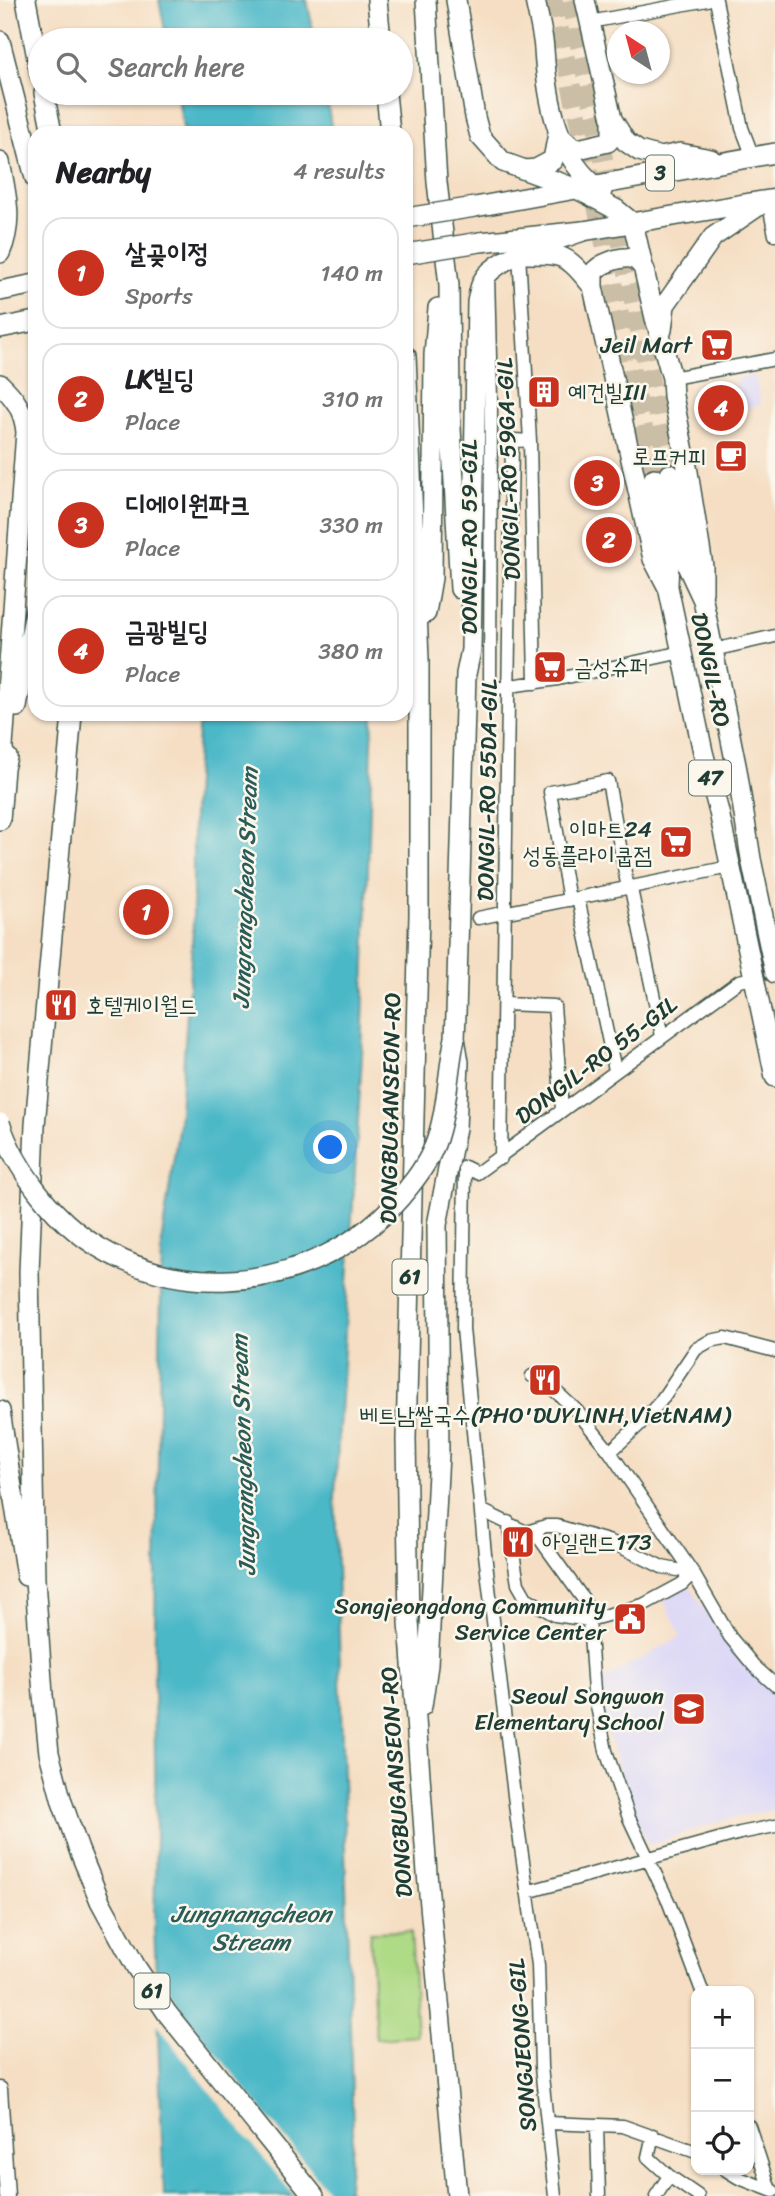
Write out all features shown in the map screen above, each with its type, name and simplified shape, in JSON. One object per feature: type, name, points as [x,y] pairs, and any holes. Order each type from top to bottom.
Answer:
[{"type":"main road","points":[[26,0],[31,28]]},
{"type":"main road","points":[[377,0],[380,28]]},
{"type":"main road","points":[[0,1123],[10,1148],[44,1200],[76,1230],[112,1254],[160,1273],[205,1281],[229,1282],[274,1276],[315,1262],[350,1241],[391,1208],[409,1187],[422,1169],[440,1131],[455,1038],[466,674],[450,410],[449,285],[437,182],[426,0]]},
{"type":"main road","points":[[456,0],[480,136],[503,162],[585,187],[660,218]]},
{"type":"main road","points":[[535,0],[558,133],[585,187],[633,222],[672,378],[703,566],[702,600]]},
{"type":"main road","points":[[558,133],[573,148],[608,142],[612,137],[612,119],[585,0]]},
{"type":"main road","points":[[0,41],[28,151]]},
{"type":"main road","points":[[46,105],[51,126]]},
{"type":"main road","points":[[387,105],[389,126]]},
{"type":"main road","points":[[612,119],[626,142],[639,151],[661,157],[680,153],[726,161]]},
{"type":"main road","points":[[524,170],[536,169],[553,160],[558,133]]},
{"type":"main road","name":"3","points":[[585,187],[775,153]]},
{"type":"main road","points":[[0,162],[9,214],[9,228],[0,253]]},
{"type":"main road","points":[[413,217],[585,187]]},
{"type":"main road","points":[[662,338],[666,305],[713,237],[771,200]]},
{"type":"main road","name":"3","points":[[583,231],[771,200]]},
{"type":"main road","points":[[419,659],[432,578],[433,355],[442,284],[442,223]]},
{"type":"main road","points":[[466,674],[471,650],[475,320],[480,289],[488,274],[519,254],[583,231]]},
{"type":"main road","points":[[413,253],[480,242],[583,231]]},
{"type":"main road","points":[[480,242],[519,254],[562,256],[570,260],[593,287]]},
{"type":"main road","points":[[645,270],[639,262],[630,258],[601,265],[593,273],[593,287],[653,559],[668,587]]},
{"type":"main road","points":[[0,291],[28,285]]},
{"type":"main road","points":[[0,328],[28,322]]},
{"type":"main road","points":[[0,820],[26,432],[22,411],[4,387]]},
{"type":"main road","name":"DONGIL-RO","points":[[775,973],[702,600],[688,568],[662,476],[670,555],[668,587],[775,1077]]},
{"type":"main road","name":"DONGBUGANSEON-RO","points":[[413,519],[419,659],[417,996],[407,1440],[409,1622],[416,1745],[457,2196]]},
{"type":"main road","points":[[4,768],[11,747],[28,651]]},
{"type":"main road","name":"61","points":[[71,721],[36,1112],[30,1219],[35,1580],[49,1753],[79,1850],[100,1901],[136,1967],[203,2060],[314,2196]]},
{"type":"main road","points":[[416,1745],[428,1665],[439,1454],[436,1225],[456,1128],[459,1062],[455,1038]]},
{"type":"main road","points":[[0,1411],[12,1500],[39,1652]]},
{"type":"street","points":[[590,22],[707,0]]},
{"type":"street","points":[[716,0],[742,128],[753,157]]},
{"type":"street","points":[[771,200],[775,234]]},
{"type":"street","name":"DONGIL-RO 59GA-GIL","points":[[519,254],[530,441],[535,683]]},
{"type":"street","name":"DONGIL-RO 59-GIL","points":[[488,274],[491,387],[490,689],[509,687]]},
{"type":"street","points":[[672,378],[775,359]]},
{"type":"street","name":"DONGIL-RO 55DA-GIL","points":[[500,1158],[512,443],[514,440],[530,441]]},
{"type":"street","points":[[713,650],[775,636]]},
{"type":"street","points":[[509,687],[682,652]]},
{"type":"street","points":[[615,1070],[550,792],[608,781],[662,1036]]},
{"type":"street","points":[[478,918],[730,867]]},
{"type":"street","name":"DONGIL-RO 55-GIL","points":[[464,1167],[477,1173],[739,981],[754,978]]},
{"type":"street","points":[[504,1004],[554,1006],[562,1110]]},
{"type":"street","name":"SONGJEONG-GIL","points":[[464,1167],[463,1329],[481,1510],[538,1965],[541,2067],[555,2196]]},
{"type":"street","points":[[610,1452],[660,1402],[696,1349],[725,1338],[775,1351]]},
{"type":"street","points":[[532,1376],[541,1378],[576,1410],[610,1452],[693,1573],[730,1637],[754,1666],[775,1685]]},
{"type":"street","points":[[481,1510],[540,1539],[584,1600],[589,1620],[594,1691],[606,1751],[629,1818],[668,1903],[700,1986]]},
{"type":"street","points":[[508,1522],[518,1584],[526,1598],[555,1615],[589,1620],[643,1605],[682,1584],[693,1573]]},
{"type":"street","points":[[527,1532],[546,1526],[557,1526],[611,1542],[662,1567],[693,1573]]},
{"type":"street","points":[[527,1892],[740,1833],[775,1826]]},
{"type":"street","points":[[0,2089],[7,2196]]},
{"type":"street","points":[[548,2123],[623,2126],[691,2150]]},
{"type":"street","points":[[597,2126],[599,2196]]},
{"type":"street","points":[[653,2135],[648,2157],[668,2176],[698,2196]]},
{"type":"street","points":[[754,2140],[773,2191]]},
{"type":"street","points":[[737,2175],[773,2191]]},
{"type":"street","points":[[656,2196],[668,2176]]},
{"type":"shaded area","points":[[755,375],[761,405],[741,409],[735,379]]},
{"type":"shaded area","name":"Seoul Songwon Elementary School","points":[[683,1586],[693,1591],[733,1653],[775,1695],[775,1809],[724,1820],[652,1844],[648,1843],[627,1800],[595,1685],[681,1636],[664,1601]]},
{"type":"green space","points":[[411,1931],[417,2036],[376,2039],[370,1932]]},
{"type":"water","points":[[159,0],[307,0],[313,28],[165,28]]},
{"type":"water","points":[[179,105],[328,105],[331,126],[183,126]]},
{"type":"water","name":"Jungnangcheon Stream","points":[[199,721],[373,721],[362,1056],[335,1494],[353,2132],[347,2196],[164,2196],[154,1925],[154,1681],[162,1237],[179,1124],[193,931],[193,815]]},
{"type":"pier","points":[[152,1966],[192,2023],[332,2196],[294,2196],[174,2047],[155,2021]]},
{"type":"tunnel","points":[[553,0],[654,478]]},
{"type":"tunnel","points":[[570,0],[670,474]]},
{"type":"place","name":"Jeil Mart","points":[[717,345]]},
{"type":"place","name":"예건빌III","points":[[544,392]]},
{"type":"place","name":"금광빌딩","points":[[721,408]]},
{"type":"place","name":"로프커피","points":[[731,456]]},
{"type":"place","name":"디에이원파크","points":[[597,483]]},
{"type":"place","name":"LK빌딩","points":[[609,540]]},
{"type":"place","name":"금성슈퍼","points":[[550,667]]},
{"type":"place","name":"이마트24 성동플라이쿱점","points":[[676,842]]},
{"type":"place","name":"살곶이정","points":[[146,912]]},
{"type":"place","name":"호텔케이월드","points":[[61,1005]]},
{"type":"place","name":"베트남쌀국수(PHO'DUYLINH,VietNAM)","points":[[545,1380]]},
{"type":"place","name":"아일랜드173","points":[[518,1542]]},
{"type":"place","name":"Songjeongdong Community Service Center","points":[[630,1619]]},
{"type":"place","name":"Seoul Songwon Elementary School","points":[[689,1709]]},
{"type":"water label","name":"Jungrangcheon Stream","points":[[245,888]]},
{"type":"water label","name":"Jungrangcheon Stream","points":[[243,1455]]}]
